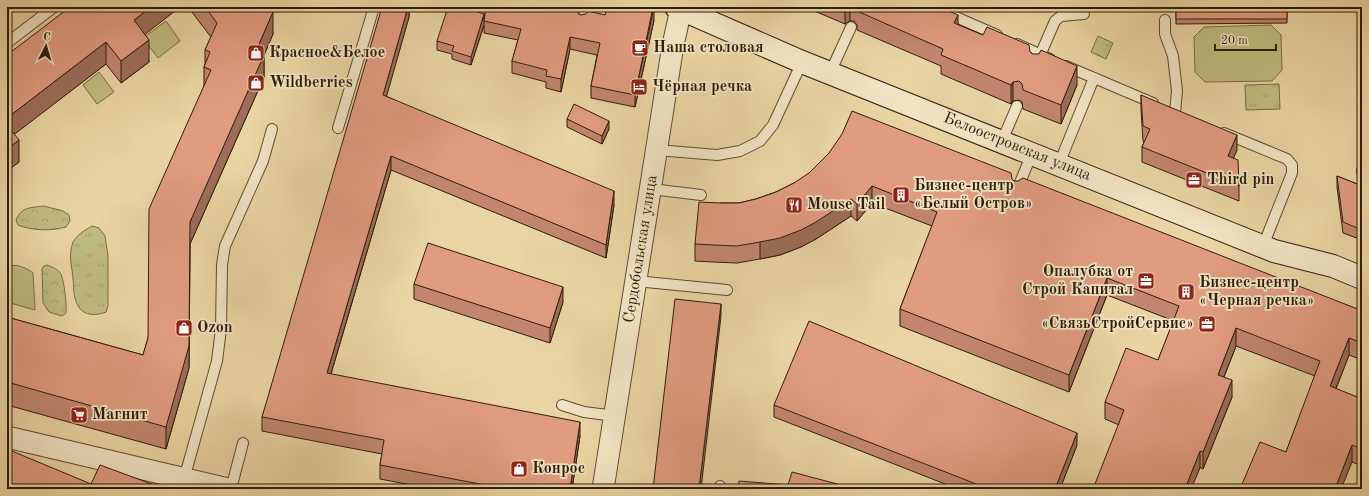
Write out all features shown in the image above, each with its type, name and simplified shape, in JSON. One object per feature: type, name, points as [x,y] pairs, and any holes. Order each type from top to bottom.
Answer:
[{"type":"main road","name":"Белоостровская улица","points":[[679,8],[802,62],[1274,251],[1333,266],[1362,278]]},
{"type":"street","name":"Сердобольская улица","points":[[603,489],[679,8]]},
{"type":"street","points":[[7,437],[219,488]]},
{"type":"lane","points":[[7,43],[54,7]]},
{"type":"lane","points":[[338,128],[374,7]]},
{"type":"lane","points":[[582,21],[588,7]]},
{"type":"lane","points":[[933,7],[1172,111],[1177,91],[1173,56],[1165,34],[1165,20]]},
{"type":"lane","points":[[1035,67],[1055,21],[1061,16],[1084,14]]},
{"type":"lane","points":[[830,73],[851,27]]},
{"type":"lane","points":[[657,150],[718,155],[740,151],[760,140],[773,125],[802,62]]},
{"type":"lane","points":[[1059,164],[1094,78]]},
{"type":"lane","points":[[1002,141],[1018,106]]},
{"type":"lane","points":[[184,479],[217,361],[221,329],[222,265],[225,246],[263,161],[272,129]]},
{"type":"lane","points":[[1215,129],[1287,159],[1292,165],[1292,173],[1263,246]]},
{"type":"lane","points":[[1017,192],[1032,153]]},
{"type":"lane","points":[[651,189],[701,195]]},
{"type":"lane","points":[[636,281],[727,290]]},
{"type":"lane","points":[[562,405],[584,412],[615,416]]},
{"type":"lane","points":[[219,488],[243,443]]},
{"type":"green space","points":[[166,21],[180,41],[158,58],[143,38]]},
{"type":"green space","points":[[1271,25],[1281,35],[1282,70],[1272,81],[1205,82],[1195,72],[1194,37],[1204,27]]},
{"type":"green space","points":[[1098,36],[1113,43],[1106,59],[1091,52]]},
{"type":"green space","points":[[99,72],[114,92],[97,104],[83,85]]},
{"type":"green space","points":[[1279,84],[1280,109],[1246,110],[1245,85]]},
{"type":"green space","points":[[44,206],[63,211],[69,215],[70,221],[66,227],[42,230],[18,225],[16,220],[21,212],[27,208]]},
{"type":"green space","points":[[92,226],[99,228],[105,236],[108,256],[108,306],[106,312],[101,314],[88,314],[84,312],[78,306],[74,296],[71,260],[73,242],[79,235]]},
{"type":"green space","points":[[47,265],[55,268],[62,277],[65,293],[66,313],[62,316],[49,312],[43,303],[42,269]]},
{"type":"green space","points":[[7,266],[21,266],[33,273],[35,310],[7,302]]},
{"type":"building","points":[[70,7],[151,7],[134,20],[149,40],[121,61],[106,42],[7,118],[7,55]]},
{"type":"building","points":[[205,7],[269,7],[273,12],[256,51],[264,55],[190,222],[189,346],[166,427],[7,382],[7,317],[143,355],[148,338],[149,209],[211,70],[204,67],[210,52],[205,50],[217,23]]},
{"type":"building","points":[[382,7],[408,7],[383,95],[614,191],[606,245],[391,156],[327,373],[580,422],[570,489],[506,489],[380,465],[384,440],[262,417]]},
{"type":"building","points":[[448,7],[464,7],[484,14],[471,57],[452,51],[454,46],[437,41]]},
{"type":"building","points":[[486,7],[569,7],[576,9],[580,15],[586,14],[588,11],[605,15],[607,7],[653,7],[635,95],[591,86],[600,43],[570,37],[561,79],[546,76],[547,70],[512,61],[521,29],[484,21]]},
{"type":"building","points":[[857,7],[939,7],[958,15],[954,23],[983,35],[987,27],[1029,45],[1030,52],[1033,54],[1039,54],[1041,50],[1077,66],[1061,105],[1023,90],[1022,84],[1019,81],[1013,82],[1011,85],[941,55],[943,49],[857,11]]},
{"type":"building","points":[[1176,7],[1287,7],[1287,19],[1176,19]]},
{"type":"building","points":[[1141,95],[1237,135],[1228,156],[1238,160],[1239,186],[1142,147],[1150,129],[1143,126]]},
{"type":"building","points":[[574,104],[609,121],[602,136],[567,119]]},
{"type":"building","points":[[852,111],[1011,173],[1014,181],[1018,181],[1023,178],[1360,310],[1362,305],[1362,343],[1349,338],[1330,386],[1362,399],[1362,449],[1352,445],[1335,489],[1240,489],[1260,442],[1286,452],[1320,361],[1236,328],[1218,375],[1232,380],[1203,452],[1200,451],[1185,489],[1093,489],[1124,410],[1105,402],[1126,348],[1158,360],[1179,306],[1107,278],[1069,375],[900,309],[937,212],[872,186],[857,204],[851,199],[816,222],[801,230],[780,238],[737,246],[695,244],[699,202],[739,203],[776,192],[794,183],[809,173],[829,153],[842,134]]},
{"type":"building","points":[[7,125],[19,140],[7,149]]},
{"type":"building","points":[[1337,176],[1362,186],[1362,230],[1343,222]]},
{"type":"building","points":[[428,243],[563,287],[550,328],[414,284]]},
{"type":"building","points":[[675,299],[721,304],[699,489],[653,489]]},
{"type":"building","points":[[809,321],[1077,433],[1055,489],[989,489],[774,405]]},
{"type":"building","points":[[7,449],[91,484],[100,465],[157,486],[156,489],[7,489]]},
{"type":"building","points":[[792,472],[856,489],[738,489],[739,481],[788,485]]},
{"type":"place","name":"Наша столовая","points":[[640,48]]},
{"type":"place","name":"Красное&Белое","points":[[256,53]]},
{"type":"place","name":"Wildberries","points":[[256,83]]},
{"type":"place","name":"Чёрная речка","points":[[639,87]]},
{"type":"place","name":"Third pin","points":[[1194,180]]},
{"type":"place","name":"Бизнес-центр «Белый Остров»","points":[[901,195]]},
{"type":"place","name":"Mouse Tail","points":[[794,205]]},
{"type":"place","name":"Опалубка от Строй Капитал","points":[[1146,281]]},
{"type":"place","name":"Бизнес-центр «Черная речка»","points":[[1186,292]]},
{"type":"place","name":"«СвязьСтройСервис»","points":[[1207,324]]},
{"type":"place","name":"Ozon","points":[[184,328]]},
{"type":"place","name":"Магнит","points":[[79,415]]},
{"type":"place","name":"Конрос","points":[[519,469]]}]
